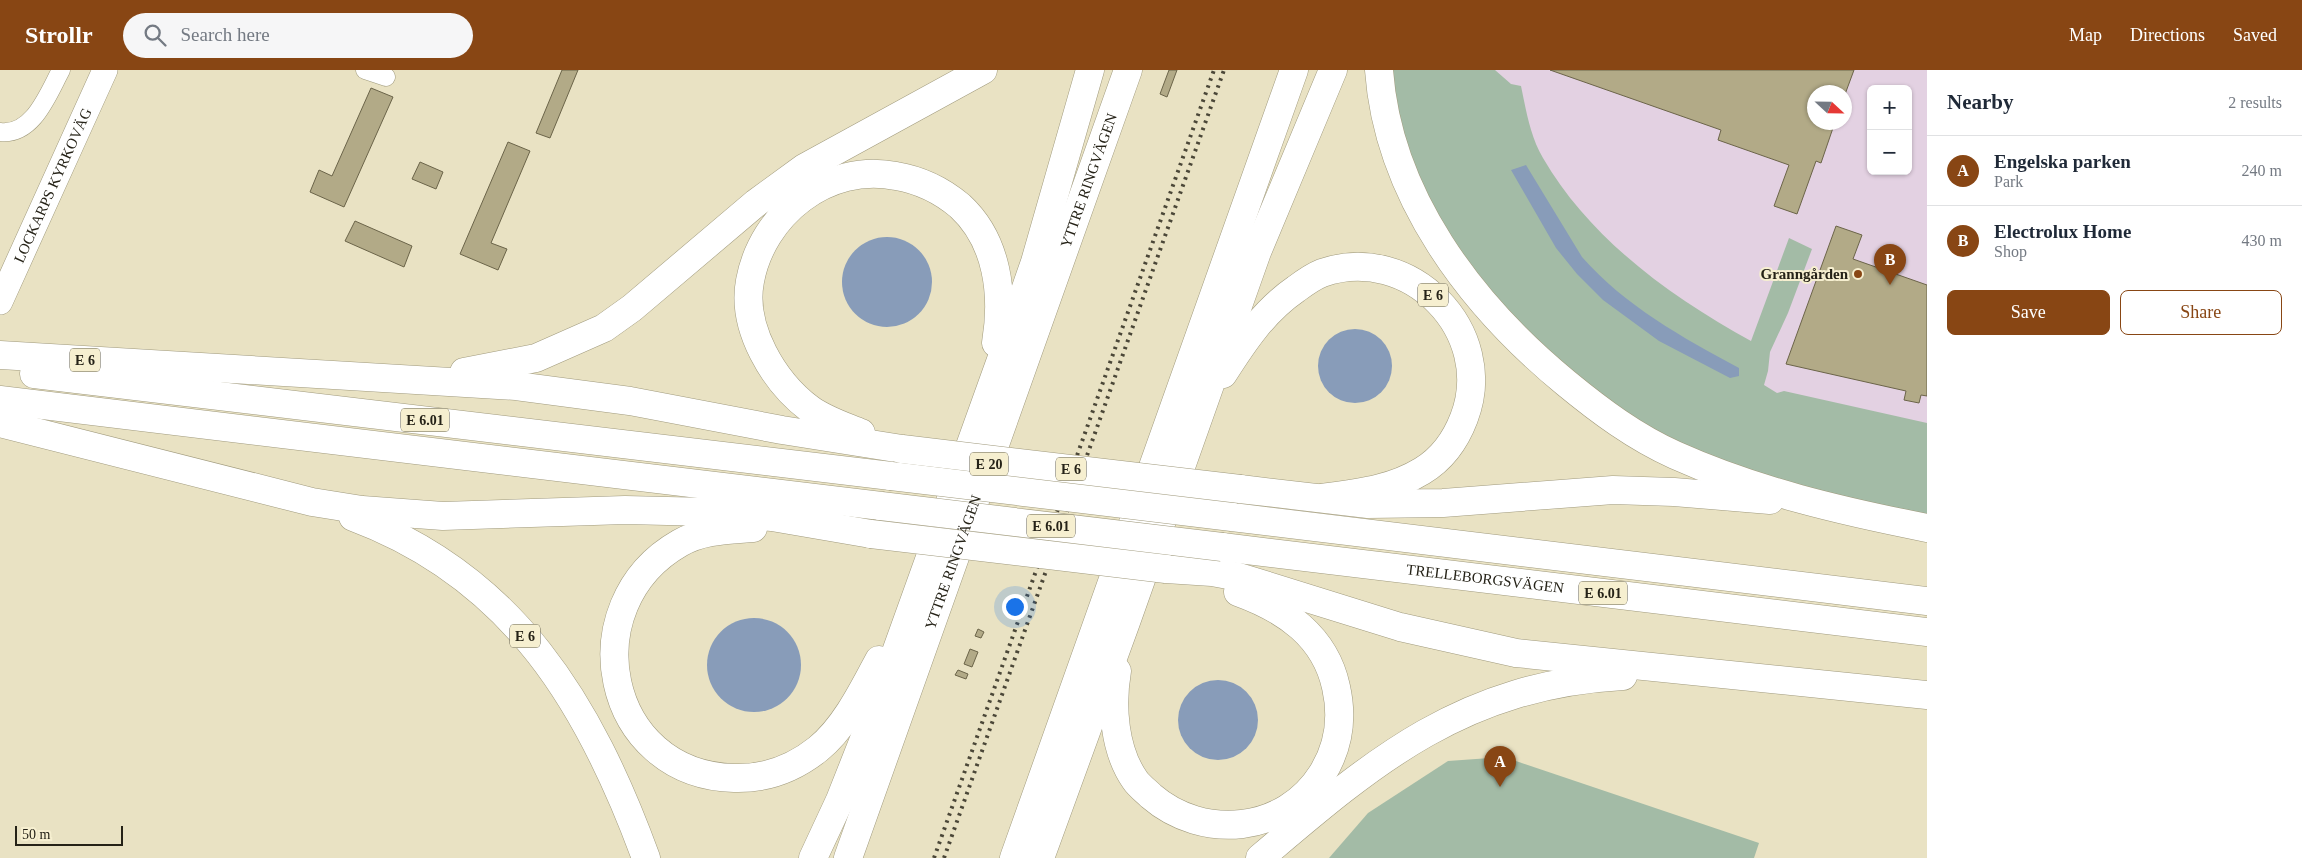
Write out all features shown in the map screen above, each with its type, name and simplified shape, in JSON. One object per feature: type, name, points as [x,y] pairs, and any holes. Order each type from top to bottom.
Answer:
[{"type":"highway","points":[[421,380],[536,358],[604,328],[632,308],[756,203],[804,168],[983,70]]},
{"type":"highway","points":[[813,858],[840,800],[872,719],[976,430],[1035,262],[1090,70]]},
{"type":"highway","name":"YTTRE RINGVÄGEN","points":[[848,858],[1128,70]]},
{"type":"highway","points":[[1014,858],[1294,70]]},
{"type":"highway","points":[[1198,416],[1257,252],[1333,70]]},
{"type":"highway","points":[[1379,70],[1385,116],[1408,183],[1422,214],[1468,285],[1516,340],[1585,399],[1637,435],[1699,465],[1811,503],[1927,528]]},
{"type":"highway","points":[[902,449],[832,421],[811,410],[784,385],[763,354],[756,339],[752,322],[749,283],[762,246],[781,217],[805,194],[834,180],[884,173],[919,180],[952,200],[975,224],[985,240],[991,253],[996,275],[999,318],[996,342],[976,430]]},
{"type":"highway","name":"E 6","points":[[0,356],[516,386],[630,401],[782,430],[902,449],[1240,489],[1321,498],[1383,489],[1412,476],[1424,470],[1445,451],[1460,429],[1471,393],[1468,351],[1452,317],[1432,294],[1397,275],[1369,268],[1342,269],[1322,273],[1284,297],[1266,313],[1238,352],[1198,416],[1126,622],[1040,858]]},
{"type":"highway","name":"TRELLEBORGSVÄGEN","points":[[0,370],[1927,601]]},
{"type":"highway","name":"TRELLEBORGSVÄGEN","points":[[0,400],[1927,632]]},
{"type":"highway","name":"E 6","points":[[0,423],[312,502],[392,534],[434,557],[473,585],[506,614],[543,655],[588,724],[622,796],[646,858]]},
{"type":"highway","points":[[1321,498],[1368,504],[1402,505],[1613,490],[1674,492],[1811,503]]},
{"type":"highway","points":[[312,502],[362,510],[443,516],[625,510],[710,512],[772,517],[870,534],[1166,569],[1211,577],[1239,577],[1400,627],[1480,646],[1553,658],[1927,695]]},
{"type":"highway","points":[[830,528],[772,527],[707,532],[681,542],[651,563],[636,582],[623,608],[617,626],[614,653],[615,677],[621,701],[631,720],[654,749],[679,765],[698,773],[721,778],[746,779],[770,775],[802,760],[819,749],[853,706],[917,590]]},
{"type":"highway","points":[[1126,622],[1116,677],[1115,719],[1117,737],[1136,782],[1172,812],[1212,825],[1240,825],[1279,814],[1293,805],[1312,788],[1332,755],[1340,720],[1340,704],[1334,677],[1322,651],[1304,628],[1264,602],[1211,577]]},
{"type":"highway","points":[[1260,858],[1371,766],[1439,724],[1481,705],[1528,690],[1563,683],[1613,676],[1706,672]]},
{"type":"street","points":[[0,132],[14,132],[25,126],[34,116],[61,70]]},
{"type":"street","name":"LOCKARPS KYRKOVÄG","points":[[0,302],[105,70]]},
{"type":"street","points":[[365,70],[386,77]]},
{"type":"shaded area","points":[[1395,70],[1927,70],[1927,492],[1721,453]]},
{"type":"green space","points":[[1386,70],[1495,70],[1511,84],[1521,86],[1529,123],[1539,150],[1562,187],[1584,215],[1608,240],[1662,285],[1721,324],[1751,341],[1789,238],[1812,249],[1788,313],[1770,352],[1764,385],[1777,393],[1784,391],[1927,423],[1927,516],[1784,487],[1642,427],[1497,309],[1422,197]]},
{"type":"green space","points":[[1504,757],[1759,843],[1754,858],[1329,858],[1368,813],[1448,761]]},
{"type":"water","points":[[1526,165],[1582,257],[1599,274],[1616,290],[1655,319],[1739,368],[1739,376],[1730,378],[1659,341],[1603,300],[1577,274],[1556,248],[1511,170]]},
{"type":"water","points":[[887,237],[904,240],[919,250],[929,265],[932,282],[929,299],[919,314],[904,324],[887,327],[870,324],[855,314],[845,299],[842,282],[845,265],[855,250],[870,240]]},
{"type":"water","points":[[1348,329],[1362,329],[1376,335],[1386,345],[1392,359],[1392,373],[1386,387],[1376,397],[1362,403],[1348,403],[1334,397],[1324,387],[1318,373],[1318,359],[1324,345],[1334,335]]},
{"type":"water","points":[[754,618],[772,621],[787,632],[798,647],[801,665],[798,683],[787,698],[772,709],[754,712],[736,709],[721,698],[710,683],[707,665],[710,647],[721,632],[736,621]]},
{"type":"water","points":[[1218,680],[1233,683],[1246,692],[1255,705],[1258,720],[1255,735],[1246,748],[1233,757],[1218,760],[1203,757],[1190,748],[1181,735],[1178,720],[1181,705],[1190,692],[1203,683]]},
{"type":"building","points":[[562,70],[578,70],[550,138],[536,133]]},
{"type":"building","points":[[1169,70],[1177,70],[1167,97],[1160,94]]},
{"type":"building","points":[[1550,70],[1854,70],[1848,85],[1807,85],[1807,130],[1832,130],[1821,163],[1816,161],[1797,214],[1774,206],[1789,165],[1718,140],[1721,130]]},
{"type":"building","points":[[371,88],[393,97],[344,207],[310,192],[319,170],[332,176]]},
{"type":"building","points":[[508,142],[530,151],[491,243],[507,249],[498,270],[460,254]]},
{"type":"building","points":[[420,162],[443,172],[436,189],[412,179]]},
{"type":"building","points":[[355,221],[412,246],[404,267],[345,241]]},
{"type":"building","points":[[1836,226],[1862,235],[1853,259],[1927,285],[1927,396],[1921,395],[1919,403],[1904,400],[1906,391],[1786,364]]},
{"type":"building","points":[[978,629],[984,632],[981,638],[975,636]]},
{"type":"building","points":[[970,649],[978,652],[972,667],[964,664]]},
{"type":"building","points":[[958,670],[968,674],[966,679],[955,675]]},
{"type":"railway","points":[[934,858],[1214,70]]},
{"type":"railway","points":[[944,858],[1224,70]]},
{"type":"place","name":"Granngården","points":[[1858,274]]},
{"type":"place","name":"Electrolux Home","points":[[1890,285]]},
{"type":"place","name":"Engelska parken","points":[[1500,787]]}]
